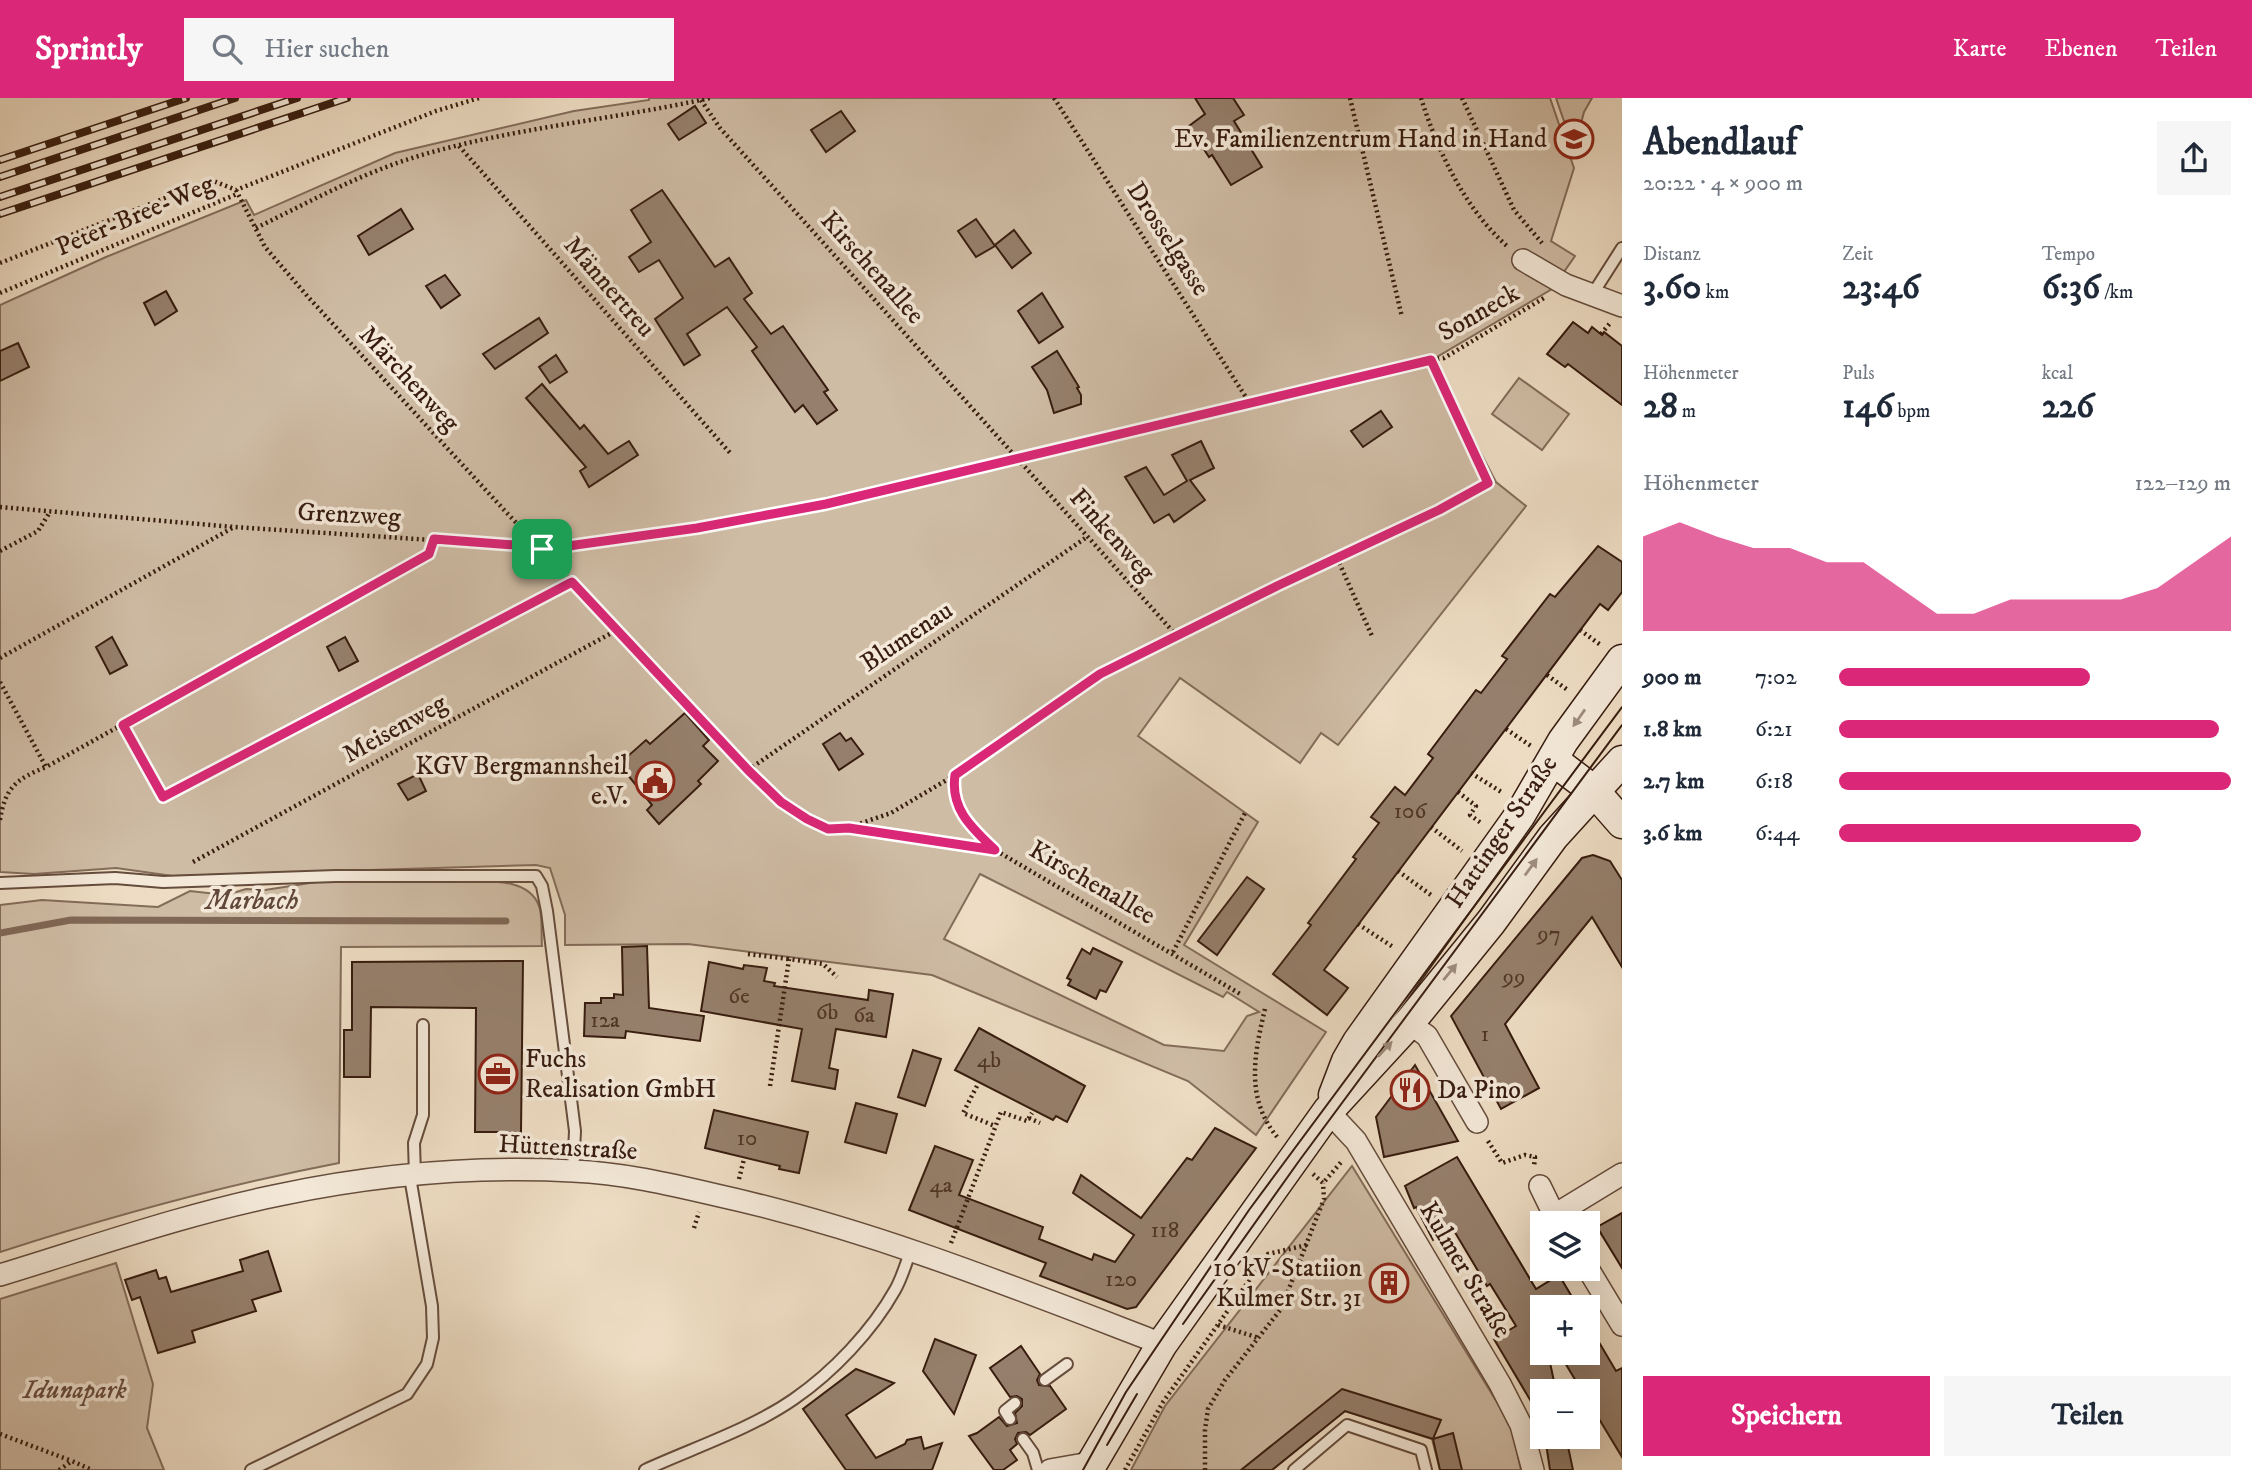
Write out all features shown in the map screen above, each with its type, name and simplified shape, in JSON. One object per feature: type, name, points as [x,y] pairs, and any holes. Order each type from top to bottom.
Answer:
[{"type":"main road","name":"Hattinger Straße","points":[[1328,1111],[1347,1061],[1520,815],[1611,652]]},
{"type":"main road","points":[[1552,760],[1594,791],[1622,823]]},
{"type":"main road","name":"Hattinger Straße","points":[[1089,1467],[1163,1344],[1328,1111],[1409,1023],[1490,922],[1553,837],[1622,761]]},
{"type":"main road","points":[[1384,1005],[1409,1023]]},
{"type":"street","points":[[1523,260],[1566,285],[1622,306]]},
{"type":"street","points":[[1409,1023],[1427,1036],[1477,1122]]},
{"type":"street","name":"Kulmer Straße","points":[[1328,1111],[1356,1141],[1500,1384],[1521,1424],[1533,1470]]},
{"type":"street","name":"Hüttenstraße","points":[[0,1275],[224,1208],[316,1188],[413,1176],[573,1171],[629,1177],[810,1217],[911,1250],[1163,1344]]},
{"type":"street","points":[[1568,1211],[1622,1174]]},
{"type":"street","points":[[1540,1186],[1551,1211]]},
{"type":"street","points":[[1595,1281],[1622,1325]]},
{"type":"street","points":[[1050,1470],[1089,1467]]},
{"type":"lane","points":[[1592,295],[1622,248]]},
{"type":"lane","points":[[0,883],[115,878],[163,882],[336,876],[536,876],[542,886],[547,911],[572,1104],[575,1131],[573,1171]]},
{"type":"lane","points":[[251,1470],[407,1394],[427,1364],[433,1338],[432,1306],[413,1176],[414,1143],[423,1115],[423,1026]]},
{"type":"lane","points":[[645,1470],[760,1418],[794,1399],[833,1367],[876,1318],[896,1288],[911,1250]]},
{"type":"lane","points":[[1045,1380],[1067,1364]]},
{"type":"lane","points":[[1010,1419],[1005,1411],[1015,1403]]},
{"type":"lane","points":[[1294,1470],[1347,1425],[1421,1450],[1426,1470]]},
{"type":"lane","points":[[1023,1439],[1033,1453],[1038,1470]]},
{"type":"path","points":[[0,263],[211,180],[237,192],[436,111],[479,98]]},
{"type":"path","points":[[256,228],[374,171],[459,146],[710,98]]},
{"type":"path","name":"Drosselgasse","points":[[1054,98],[1249,402]]},
{"type":"path","points":[[1350,98],[1402,317]]},
{"type":"path","points":[[1421,98],[1440,150],[1466,197],[1492,233],[1523,260]]},
{"type":"path","points":[[1462,98],[1514,210],[1545,246]]},
{"type":"path","name":"Kirschenallee","points":[[701,100],[720,128],[1018,460]]},
{"type":"path","name":"Männertreu","points":[[459,146],[731,454]]},
{"type":"path","name":"Peter-Bree-Weg","points":[[0,293],[237,192],[256,228]]},
{"type":"path","name":"Märchenweg","points":[[256,228],[265,247],[309,298],[542,549]]},
{"type":"path","name":"Sonneck","points":[[849,828],[891,813],[955,775],[1100,674],[1439,510],[1488,483],[1431,360],[1444,358],[1566,285]]},
{"type":"path","name":"Grenzweg","points":[[0,507],[542,549],[697,528],[826,504],[1431,360]]},
{"type":"path","name":"Finkenweg","points":[[1018,460],[1177,636]]},
{"type":"path","points":[[0,551],[38,531],[50,512]]},
{"type":"path","points":[[0,658],[234,527]]},
{"type":"path","name":"Blumenau","points":[[748,770],[1087,537]]},
{"type":"path","points":[[0,820],[4,799],[10,789],[429,554],[434,539]]},
{"type":"path","name":"Kirschenallee","points":[[542,549],[748,770],[781,802],[807,819],[828,829],[849,828],[995,850],[1173,952],[1242,995]]},
{"type":"path","points":[[1337,558],[1372,636]]},
{"type":"path","points":[[123,725],[163,797],[572,582]]},
{"type":"path","name":"Meisenweg","points":[[192,863],[617,630]]},
{"type":"path","points":[[1580,631],[1611,652]]},
{"type":"path","points":[[1547,676],[1567,689]]},
{"type":"path","points":[[0,682],[46,767]]},
{"type":"path","points":[[1506,729],[1526,743]]},
{"type":"path","points":[[1471,774],[1504,793]]},
{"type":"path","points":[[955,775],[953,791],[957,807],[978,834],[995,850]]},
{"type":"path","points":[[1458,792],[1476,806],[1470,815],[1482,824]]},
{"type":"path","points":[[1173,952],[1245,813]]},
{"type":"path","points":[[1431,827],[1462,851]]},
{"type":"path","points":[[1398,872],[1431,895]]},
{"type":"path","points":[[1358,924],[1392,947]]},
{"type":"path","points":[[748,954],[823,964],[837,977]]},
{"type":"path","points":[[770,1086],[789,959]]},
{"type":"path","points":[[1265,1009],[1254,1063],[1254,1085],[1260,1110],[1274,1134]]},
{"type":"path","points":[[977,1086],[963,1113],[996,1126]]},
{"type":"path","points":[[944,1262],[1001,1112],[1027,1121],[1030,1116],[1040,1124]]},
{"type":"path","points":[[1477,1122],[1502,1163],[1525,1155]]},
{"type":"path","points":[[1205,1470],[1208,1409],[1226,1380],[1280,1309],[1324,1199],[1323,1183]]},
{"type":"path","points":[[1125,1470],[1163,1402],[1268,1254],[1307,1245]]},
{"type":"path","points":[[1218,1325],[1259,1338]]},
{"type":"path","points":[[0,1434],[92,1470]]},
{"type":"path","points":[[59,1470],[72,1461]]},
{"type":"green space","points":[[1550,98],[1574,168],[1551,241],[1575,256],[1552,289],[1432,360],[1496,482],[1526,506],[1338,745],[1321,733],[1300,763],[1180,678],[1138,736],[1258,822],[1184,945],[1326,1032],[1256,1135],[1188,1081],[932,975],[688,944],[565,945],[565,915],[550,868],[536,865],[173,876],[116,868],[34,874],[0,872],[0,305],[106,257],[246,200],[254,215],[395,153],[574,111],[649,100]],"holes":[[[980,874],[1223,997],[1227,992],[1259,1012],[1247,1016],[1224,1051],[1164,1045],[944,939]]]},
{"type":"green space","points":[[1556,98],[1592,98],[1584,112],[1574,150]]},
{"type":"green space","points":[[1519,378],[1569,414],[1542,450],[1492,414]]},
{"type":"green space","points":[[455,878],[458,881],[492,881],[515,885],[533,896],[539,906],[542,946],[341,947],[339,1163],[168,1202],[0,1252],[0,905],[42,900],[158,907],[190,891],[226,895],[246,889],[265,890],[323,881]]},
{"type":"green space","points":[[1352,1166],[1511,1425],[1521,1470],[1440,1470],[1432,1439],[1345,1411],[1272,1470],[1131,1470],[1165,1406]]},
{"type":"green space","name":"Idunapark","points":[[116,1263],[153,1384],[147,1428],[164,1470],[0,1470],[0,1299]]},
{"type":"building","points":[[1195,98],[1233,98],[1244,115],[1234,121],[1262,167],[1231,185],[1189,126],[1205,114]]},
{"type":"building","points":[[695,106],[706,123],[679,140],[668,124]]},
{"type":"building","points":[[841,111],[855,131],[826,152],[811,130]]},
{"type":"building","points":[[662,190],[715,267],[729,258],[752,293],[744,299],[771,334],[783,326],[828,390],[824,392],[837,410],[817,424],[803,405],[795,412],[752,351],[757,347],[727,307],[687,334],[700,355],[684,365],[655,319],[683,298],[659,260],[639,272],[629,257],[651,242],[631,210]]},
{"type":"building","points":[[401,209],[413,229],[369,255],[358,236]]},
{"type":"building","points":[[976,219],[995,246],[976,257],[958,231]]},
{"type":"building","points":[[1014,230],[1031,253],[1012,268],[995,245]]},
{"type":"building","points":[[445,275],[460,295],[441,308],[426,286]]},
{"type":"building","points":[[166,291],[177,311],[155,325],[144,303]]},
{"type":"building","points":[[1042,293],[1063,327],[1039,343],[1018,311]]},
{"type":"building","points":[[539,318],[548,333],[495,369],[483,354]]},
{"type":"building","points":[[1573,322],[1588,333],[1592,327],[1602,335],[1604,332],[1622,346],[1622,405],[1568,364],[1565,367],[1547,354]]},
{"type":"building","points":[[18,343],[29,367],[0,381],[0,351]]},
{"type":"building","points":[[1057,351],[1079,387],[1077,388],[1081,395],[1081,404],[1054,413],[1047,390],[1032,367]]},
{"type":"building","points":[[556,355],[567,372],[550,383],[539,367]]},
{"type":"building","points":[[542,384],[580,429],[584,425],[608,454],[629,441],[638,455],[589,487],[580,471],[586,467],[526,398]]},
{"type":"building","points":[[1381,411],[1392,427],[1363,447],[1351,431]]},
{"type":"building","points":[[1201,441],[1214,468],[1190,480],[1205,500],[1174,522],[1169,514],[1154,523],[1125,477],[1146,467],[1164,495],[1187,481],[1172,455]]},
{"type":"building","points":[[1598,546],[1622,562],[1622,592],[1608,610],[1600,604],[1324,970],[1348,988],[1327,1015],[1273,974],[1311,925],[1308,923],[1379,823],[1371,817],[1395,787],[1405,795],[1433,758],[1428,754],[1476,690],[1481,693],[1507,659],[1502,656],[1550,594],[1555,597]]},
{"type":"building","points":[[112,637],[127,665],[110,674],[96,647]]},
{"type":"building","points":[[345,637],[358,661],[339,671],[327,647]]},
{"type":"building","points":[[685,713],[709,740],[703,746],[718,761],[698,781],[701,784],[659,824],[647,810],[652,805],[619,764],[646,740],[650,744]]},
{"type":"building","points":[[840,733],[846,741],[851,738],[863,754],[839,770],[823,744]]},
{"type":"building","points":[[418,774],[426,791],[408,800],[398,784]]},
{"type":"building","points":[[1593,855],[1610,861],[1622,880],[1622,967],[1592,917],[1505,1024],[1539,1088],[1501,1109],[1451,1016],[1582,858]]},
{"type":"building","points":[[1247,877],[1264,889],[1217,955],[1198,941]]},
{"type":"building","points":[[647,946],[649,1008],[704,1016],[700,1041],[626,1031],[625,1038],[584,1036],[585,1003],[601,1003],[601,998],[614,998],[614,994],[623,995],[622,947]]},
{"type":"building","points":[[1093,948],[1122,962],[1106,992],[1100,990],[1096,999],[1068,985],[1071,980],[1067,978],[1082,949],[1090,954]]},
{"type":"building","name":"Fuchs Realisation GmbH","points":[[523,961],[521,1132],[475,1132],[476,1008],[371,1007],[370,1077],[344,1077],[344,1030],[352,1030],[352,962]]},
{"type":"building","points":[[709,962],[743,969],[744,965],[767,968],[764,981],[775,983],[774,986],[868,1000],[869,990],[893,994],[886,1037],[836,1029],[829,1068],[838,1070],[835,1089],[792,1081],[802,1029],[701,1011]]},
{"type":"building","points":[[979,1028],[1085,1086],[1067,1122],[1056,1116],[1053,1120],[955,1070]]},
{"type":"building","points":[[913,1050],[941,1059],[925,1106],[898,1097]]},
{"type":"building","points":[[1415,1065],[1458,1141],[1384,1157],[1376,1117]]},
{"type":"building","points":[[856,1103],[897,1114],[886,1153],[845,1142]]},
{"type":"building","points":[[714,1110],[808,1132],[799,1173],[705,1148]]},
{"type":"building","points":[[1215,1128],[1256,1148],[1136,1307],[1127,1309],[1040,1276],[1046,1263],[909,1210],[935,1146],[973,1160],[959,1195],[1043,1227],[1039,1239],[1092,1260],[1094,1254],[1115,1262],[1134,1235],[1073,1193],[1081,1175],[1141,1218],[1187,1158],[1192,1160]]},
{"type":"building","points":[[1457,1157],[1536,1289],[1549,1281],[1563,1281],[1571,1295],[1530,1295],[1530,1365],[1551,1365],[1553,1379],[1530,1379],[1530,1400],[1494,1339],[1516,1326],[1490,1284],[1487,1286],[1453,1229],[1433,1240],[1416,1207],[1414,1208],[1405,1186]]},
{"type":"building","points":[[1622,1213],[1622,1268],[1600,1232],[1600,1225]]},
{"type":"building","points":[[268,1251],[281,1291],[252,1300],[256,1311],[192,1331],[195,1342],[158,1353],[140,1297],[132,1300],[125,1280],[156,1270],[159,1279],[166,1277],[171,1292],[243,1271],[240,1260]]},
{"type":"building","points":[[935,1339],[976,1355],[954,1414],[923,1371]]},
{"type":"building","points":[[1600,1344],[1616,1371],[1622,1368],[1622,1457],[1600,1421],[1600,1379],[1575,1379],[1566,1365],[1600,1365]]},
{"type":"building","points":[[1021,1346],[1040,1374],[1037,1380],[1039,1385],[1050,1386],[1066,1409],[1030,1435],[1026,1432],[1018,1433],[1015,1439],[1017,1444],[1010,1450],[1017,1460],[1003,1470],[994,1470],[969,1436],[999,1417],[1007,1426],[1017,1423],[1015,1413],[1022,1406],[1022,1399],[1017,1396],[1010,1397],[990,1368]]},
{"type":"building","points":[[856,1369],[894,1383],[846,1415],[876,1458],[905,1444],[907,1440],[921,1437],[924,1449],[942,1443],[932,1470],[846,1470],[803,1409]]},
{"type":"building","points":[[1342,1389],[1441,1420],[1433,1439],[1345,1411],[1272,1470],[1241,1470]]},
{"type":"building","points":[[1453,1433],[1462,1470],[1440,1470],[1433,1439]]},
{"type":"building","points":[[1547,1449],[1569,1449],[1573,1470],[1550,1470]]},
{"type":"waterway","name":"Marbach","points":[[0,933],[71,920],[506,921]]},
{"type":"tram line","points":[[1083,1470],[1126,1392],[1249,1210],[1622,707]]},
{"type":"tram line","points":[[1183,1324],[1299,1161],[1622,725]]},
{"type":"tram line","points":[[1107,1445],[1137,1394]]},
{"type":"railway","points":[[0,160],[186,98]]},
{"type":"railway","points":[[0,177],[235,98]]},
{"type":"railway","points":[[0,197],[297,98]]},
{"type":"railway","points":[[0,214],[347,98]]},
{"type":"place","name":"Ev. Familienzentrum Hand in Hand","points":[[1574,139]]},
{"type":"place","name":"KGV Bergmannsheil e.V.","points":[[655,781]]},
{"type":"place","name":"Fuchs Realisation GmbH","points":[[498,1074]]},
{"type":"place","name":"Da Pino","points":[[1410,1090]]},
{"type":"place","name":"10 kV-Statiion Kulmer Str. 31","points":[[1389,1283]]},
{"type":"route","points":[[1431,360],[1488,483],[1439,510],[1277,586],[1100,674],[955,775],[953,791],[957,807],[978,834],[995,850],[849,828],[828,829],[807,819],[781,802],[748,770],[572,582],[163,797],[123,725],[429,554],[434,539],[542,549],[697,528],[826,504],[1431,360]]}]
